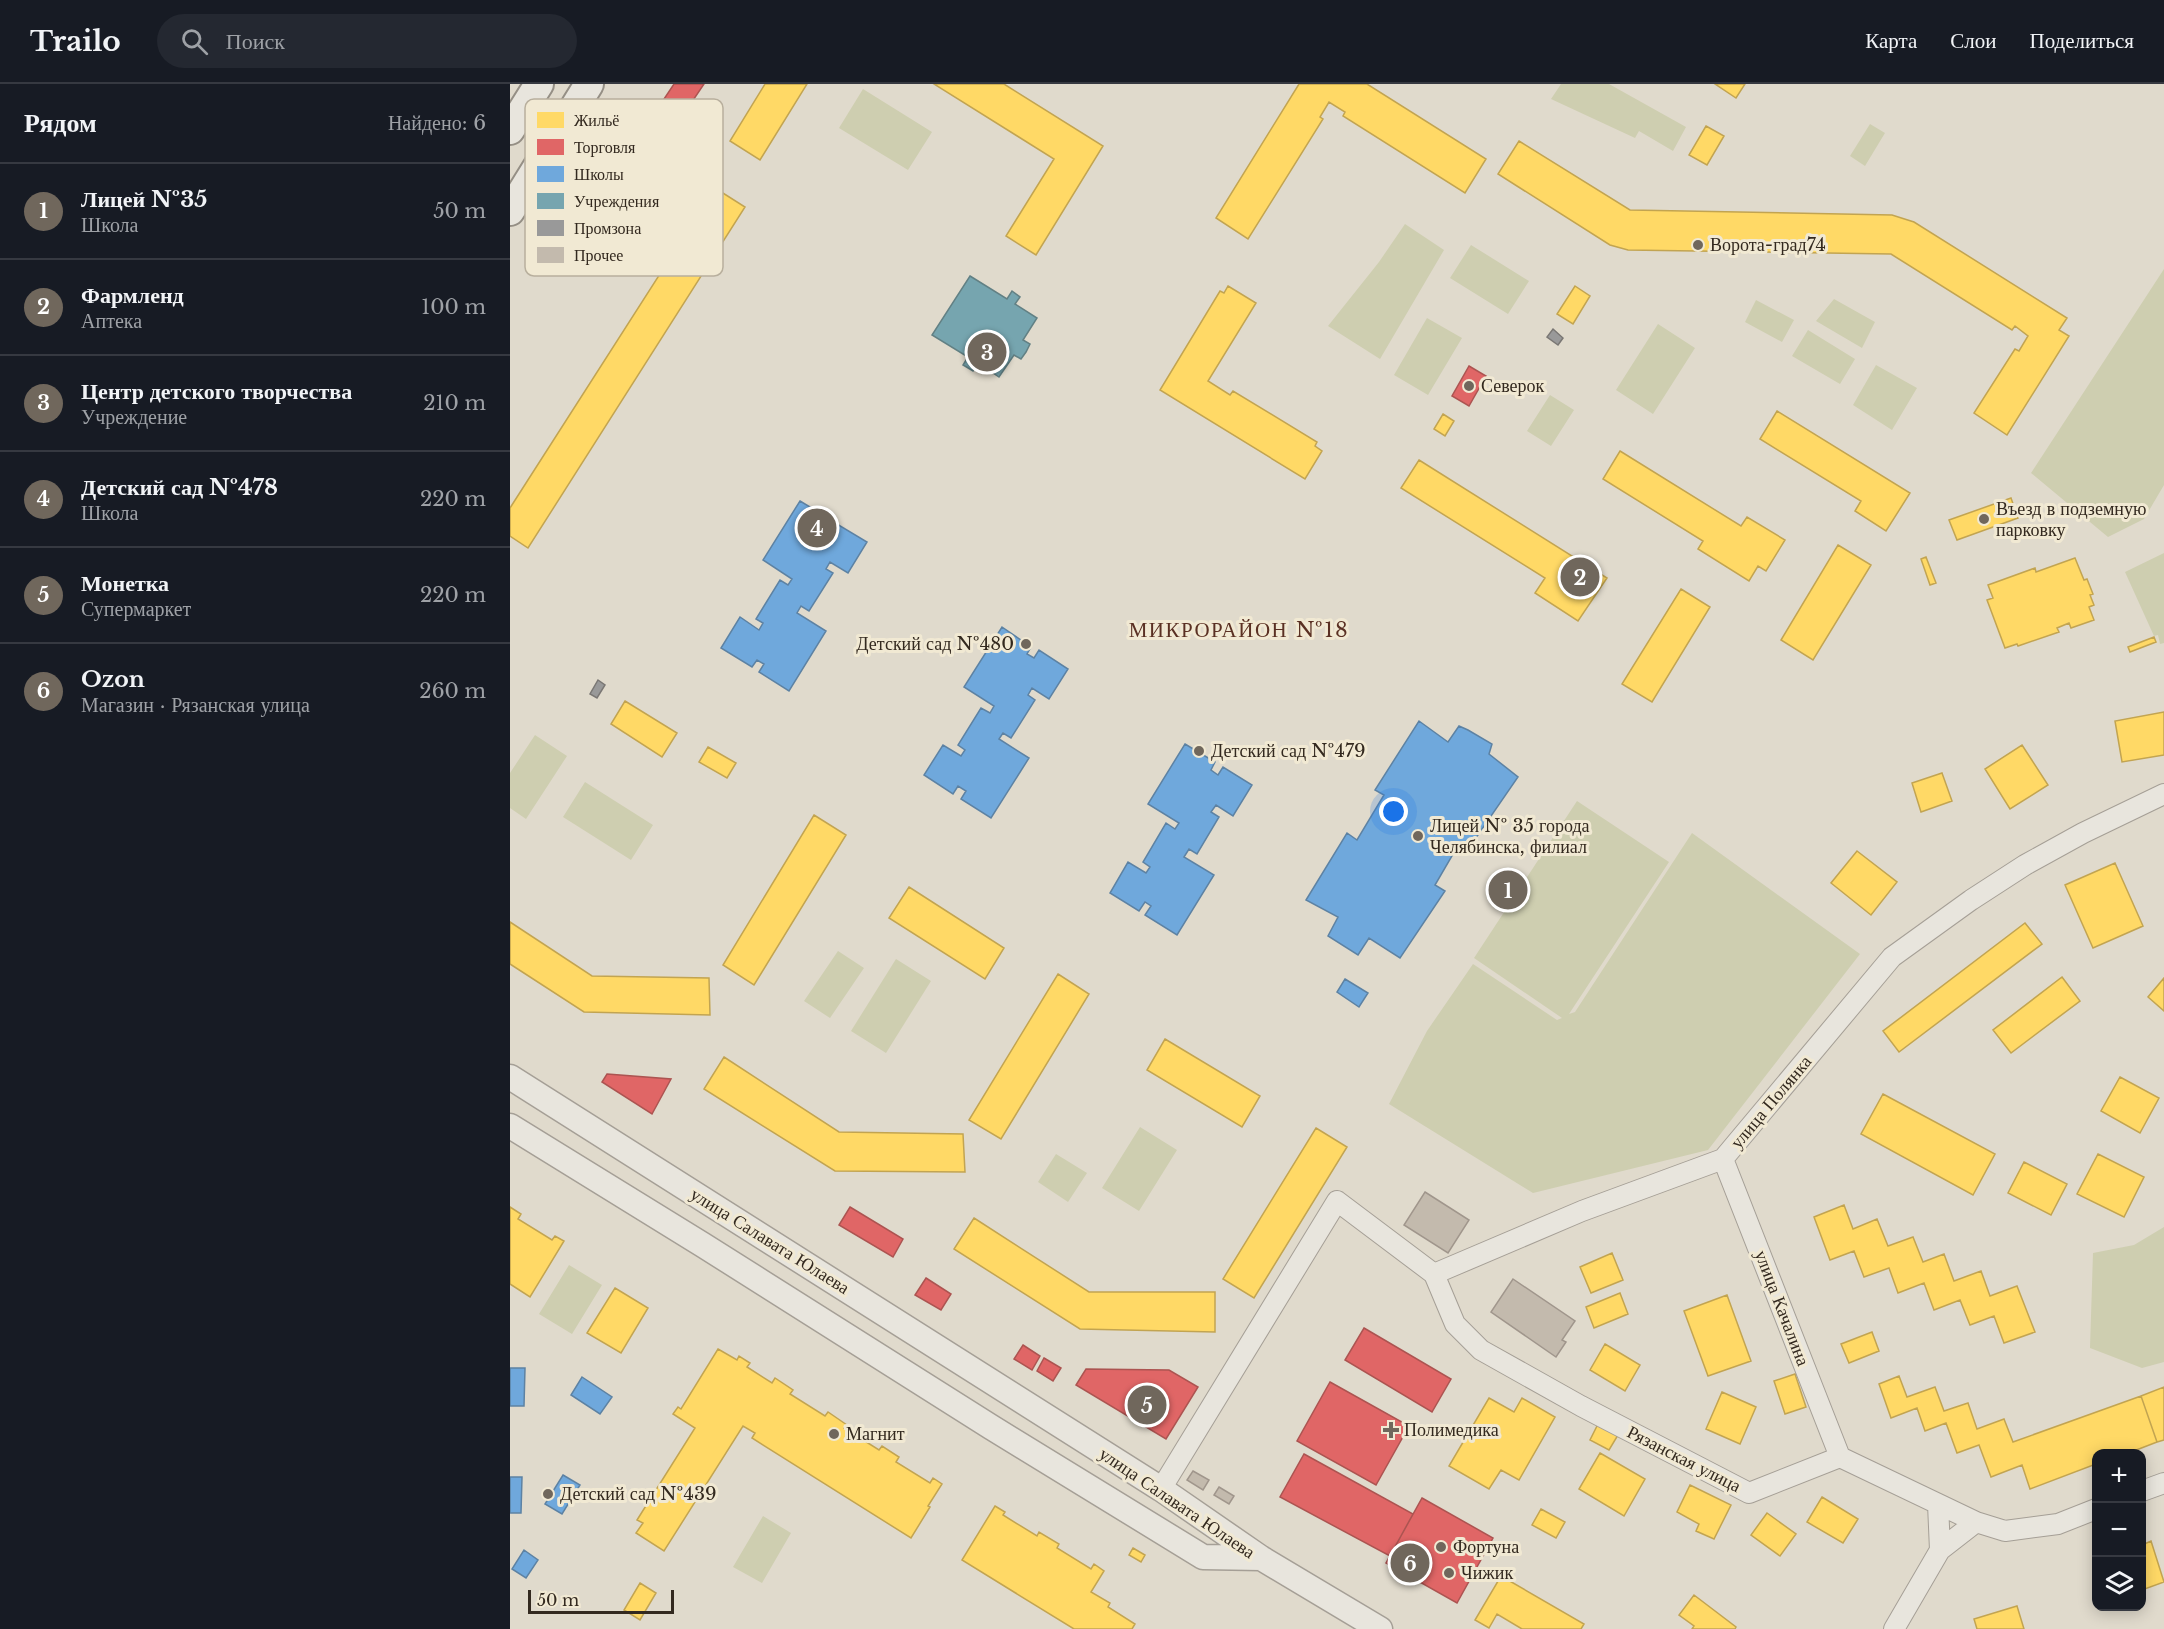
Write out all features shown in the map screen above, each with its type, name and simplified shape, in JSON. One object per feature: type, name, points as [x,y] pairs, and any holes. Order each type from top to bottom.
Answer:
[{"type":"main road","points":[[530,99],[539,84]]},
{"type":"main road","points":[[580,99],[589,84]]},
{"type":"main road","points":[[510,130],[525,106]]},
{"type":"main road","points":[[510,211],[525,187]]},
{"type":"street","name":"улица Полянка","points":[[1434,1274],[1582,1211],[1723,1159],[1892,957],[1971,900],[2025,865],[2083,833],[2164,794]]},
{"type":"street","name":"улица Салавата Юлаева","points":[[510,1077],[1161,1489],[1261,1558]]},
{"type":"street","name":"улица Салавата Юлаева","points":[[510,1125],[1203,1557],[1261,1558]]},
{"type":"street","name":"улица Качалина","points":[[1723,1159],[1840,1457]]},
{"type":"street","points":[[1142,1520],[1336,1201],[1434,1274]]},
{"type":"street","points":[[703,1245],[722,1211]]},
{"type":"street","name":"Рязанская улица","points":[[1434,1274],[1455,1323],[1481,1350],[1581,1406],[1749,1492],[1840,1457]]},
{"type":"street","points":[[992,1427],[1012,1394]]},
{"type":"street","points":[[1840,1457],[1976,1522],[2005,1531],[2058,1524],[2092,1511]]},
{"type":"street","points":[[2146,1490],[2164,1483]]},
{"type":"street","points":[[1938,1504],[1940,1550]]},
{"type":"street","points":[[1894,1629],[1940,1550],[1976,1522]]},
{"type":"street","points":[[1261,1558],[1380,1629]]},
{"type":"green space","points":[[1561,84],[1609,84],[1686,127],[1673,151],[1639,131],[1635,138],[1551,99]]},
{"type":"green space","points":[[863,89],[932,132],[908,170],[839,128]]},
{"type":"green space","points":[[1870,124],[1885,133],[1865,166],[1850,156]]},
{"type":"green space","points":[[1405,224],[1444,250],[1380,359],[1328,326],[1379,262]]},
{"type":"green space","points":[[1471,245],[1529,281],[1508,314],[1450,278]]},
{"type":"green space","points":[[2164,269],[2164,485],[2144,519],[2108,537],[2031,473]]},
{"type":"green space","points":[[1834,299],[1875,322],[1862,348],[1816,321]]},
{"type":"green space","points":[[1756,300],[1794,320],[1782,342],[1745,322]]},
{"type":"green space","points":[[1427,318],[1462,338],[1428,395],[1394,375]]},
{"type":"green space","points":[[1658,324],[1695,348],[1653,414],[1616,390]]},
{"type":"green space","points":[[1808,330],[1855,359],[1840,384],[1792,356]]},
{"type":"green space","points":[[1876,365],[1917,388],[1892,430],[1853,405]]},
{"type":"green space","points":[[1550,395],[1574,410],[1551,446],[1527,431]]},
{"type":"green space","points":[[2164,553],[2164,643],[2160,644],[2158,635],[2154,636],[2125,572]]},
{"type":"green space","points":[[535,735],[567,756],[526,819],[510,808],[510,773]]},
{"type":"green space","points":[[585,782],[653,825],[631,860],[563,817]]},
{"type":"green space","points":[[1577,801],[1669,862],[1569,1014],[1575,1012],[1692,833],[1860,954],[1708,1150],[1533,1193],[1389,1104],[1427,1031],[1473,964],[1557,1020],[1562,1018],[1474,958]]},
{"type":"green space","points":[[838,951],[864,968],[830,1018],[804,1001]]},
{"type":"green space","points":[[896,959],[931,981],[886,1053],[851,1031]]},
{"type":"green space","points":[[1140,1127],[1177,1150],[1139,1211],[1102,1188]]},
{"type":"green space","points":[[1056,1154],[1087,1173],[1068,1202],[1038,1182]]},
{"type":"green space","points":[[2164,1227],[2164,1362],[2142,1368],[2090,1348],[2093,1253],[2134,1245]]},
{"type":"green space","points":[[569,1265],[602,1285],[572,1334],[539,1314]]},
{"type":"green space","points":[[763,1516],[791,1533],[762,1583],[733,1567]]},
{"type":"building: Жильё","points":[[765,84],[807,84],[760,160],[730,141]]},
{"type":"building: Жильё","points":[[934,84],[1004,84],[1103,146],[1036,255],[1006,236],[1054,159]]},
{"type":"building: Жильё","points":[[1299,84],[1367,84],[1486,159],[1465,193],[1343,116],[1345,112],[1329,102],[1320,117],[1323,119],[1248,239],[1216,218]]},
{"type":"building: Жильё","points":[[1715,84],[1745,84],[1736,98]]},
{"type":"building: Жильё","points":[[1706,126],[1724,136],[1707,165],[1689,155]]},
{"type":"building: Жильё","points":[[1519,141],[1630,210],[1892,215],[1914,222],[2067,318],[2059,330],[2069,336],[2007,435],[1974,413],[2015,349],[2019,351],[2028,336],[2015,326],[2012,330],[1891,254],[1628,250],[1610,245],[1498,174]]},
{"type":"building: Жильё","points":[[723,193],[745,207],[723,242]]},
{"type":"building: Жильё","points":[[659,276],[701,276],[528,548],[510,536],[510,508]]},
{"type":"building: Жильё","points":[[1228,286],[1256,303],[1208,381],[1230,395],[1233,391],[1317,442],[1315,446],[1322,451],[1305,479],[1160,390],[1220,291],[1224,293]]},
{"type":"building: Жильё","points":[[1575,286],[1590,296],[1573,324],[1557,314]]},
{"type":"building: Жильё","points":[[1777,411],[1910,493],[1886,531],[1855,511],[1861,501],[1760,439]]},
{"type":"building: Жильё","points":[[1443,414],[1454,421],[1445,436],[1434,429]]},
{"type":"building: Жильё","points":[[1620,451],[1741,526],[1747,517],[1785,540],[1766,571],[1758,566],[1749,581],[1698,549],[1703,541],[1603,479]]},
{"type":"building: Жильё","points":[[1419,460],[1607,578],[1578,621],[1535,593],[1545,578],[1401,488]]},
{"type":"building: Жильё","name":"Въезд в подземную парковку","points":[[2011,498],[2018,518],[1957,540],[1949,520]]},
{"type":"building: Жильё","points":[[1838,545],[1871,565],[1813,660],[1781,640]]},
{"type":"building: Жильё","points":[[1926,557],[1936,583],[1930,585],[1921,559]]},
{"type":"building: Жильё","points":[[2075,558],[2093,594],[2090,595],[2094,605],[2089,607],[2094,620],[2071,628],[2069,623],[2057,628],[2059,632],[2005,648],[1987,600],[1993,598],[1988,585],[2035,568],[2036,572]]},
{"type":"building: Жильё","points":[[1681,589],[1710,607],[1652,702],[1622,684]]},
{"type":"building: Жильё","points":[[2154,637],[2156,642],[2130,652],[2128,647]]},
{"type":"building: Жильё","points":[[625,701],[677,733],[662,757],[611,724]]},
{"type":"building: Жильё","points":[[2164,712],[2164,755],[2122,762],[2115,721]]},
{"type":"building: Жильё","points":[[2022,745],[2048,785],[2010,809],[1985,769]]},
{"type":"building: Жильё","points":[[708,747],[736,763],[727,778],[699,762]]},
{"type":"building: Жильё","points":[[1942,773],[1952,801],[1921,812],[1912,783]]},
{"type":"building: Жильё","points":[[814,815],[846,835],[754,985],[723,965]]},
{"type":"building: Жильё","points":[[1857,851],[1897,882],[1871,915],[1831,883]]},
{"type":"building: Жильё","points":[[2115,863],[2143,926],[2093,948],[2065,885]]},
{"type":"building: Жильё","points":[[909,887],[1004,948],[985,979],[889,918]]},
{"type":"building: Жильё","points":[[510,922],[592,976],[709,978],[710,1015],[584,1012],[510,964]]},
{"type":"building: Жильё","points":[[2025,923],[2042,944],[1899,1052],[1883,1031]]},
{"type":"building: Жильё","points":[[1058,974],[1089,994],[1001,1139],[969,1120]]},
{"type":"building: Жильё","points":[[2062,977],[2080,1001],[2011,1053],[1993,1030]]},
{"type":"building: Жильё","points":[[2164,978],[2164,1011],[2148,997]]},
{"type":"building: Жильё","points":[[1165,1039],[1260,1096],[1242,1127],[1147,1070]]},
{"type":"building: Жильё","points":[[724,1057],[839,1132],[963,1134],[965,1172],[835,1171],[704,1089]]},
{"type":"building: Жильё","points":[[2120,1077],[2159,1098],[2140,1133],[2101,1111]]},
{"type":"building: Жильё","points":[[1883,1094],[1995,1154],[1973,1195],[1861,1134]]},
{"type":"building: Жильё","points":[[1316,1128],[1347,1147],[1254,1298],[1223,1279]]},
{"type":"building: Жильё","points":[[2098,1154],[2144,1177],[2124,1217],[2077,1194]]},
{"type":"building: Жильё","points":[[2024,1162],[2067,1184],[2051,1215],[2008,1193]]},
{"type":"building: Жильё","points":[[1844,1205],[1853,1229],[1877,1219],[1888,1246],[1913,1237],[1923,1262],[1944,1254],[1954,1281],[1981,1271],[1990,1296],[2017,1286],[2035,1332],[2004,1343],[1994,1316],[1970,1325],[1960,1300],[1934,1310],[1924,1283],[1898,1293],[1889,1268],[1864,1277],[1854,1251],[1830,1260],[1814,1217]]},
{"type":"building: Жильё","points":[[510,1207],[521,1214],[518,1219],[552,1240],[555,1236],[564,1241],[530,1297],[510,1284]]},
{"type":"building: Жильё","points":[[974,1218],[1089,1292],[1215,1292],[1215,1332],[1080,1329],[954,1249]]},
{"type":"building: Жильё","points":[[1612,1253],[1623,1280],[1591,1293],[1580,1267]]},
{"type":"building: Жильё","points":[[615,1288],[648,1308],[621,1353],[587,1333]]},
{"type":"building: Жильё","points":[[1620,1293],[1628,1314],[1594,1328],[1586,1307]]},
{"type":"building: Жильё","points":[[1727,1295],[1751,1361],[1708,1376],[1684,1311]]},
{"type":"building: Жильё","points":[[1872,1332],[1879,1351],[1849,1363],[1841,1344]]},
{"type":"building: Жильё","points":[[1605,1344],[1640,1365],[1625,1391],[1590,1370]]},
{"type":"building: Жильё","points":[[718,1349],[737,1360],[739,1356],[750,1363],[747,1367],[772,1383],[775,1378],[793,1390],[790,1394],[825,1416],[828,1412],[847,1425],[844,1428],[879,1450],[882,1446],[899,1457],[896,1462],[930,1483],[933,1478],[942,1484],[911,1538],[752,1438],[755,1433],[743,1426],[664,1551],[636,1533],[643,1523],[637,1520],[695,1428],[673,1414],[678,1407],[681,1409]]},
{"type":"building: Жильё","points":[[1795,1374],[1806,1407],[1785,1414],[1774,1381]]},
{"type":"building: Жильё","points":[[1899,1376],[1907,1397],[1935,1387],[1944,1411],[1968,1403],[1977,1429],[2004,1419],[2013,1442],[2141,1396],[2157,1442],[2139,1449],[2092,1449],[2092,1466],[2030,1489],[2022,1465],[1991,1477],[1979,1445],[1957,1453],[1946,1423],[1925,1431],[1917,1408],[1891,1418],[1879,1384]]},
{"type":"building: Жильё","points":[[2164,1387],[2164,1440],[2157,1442],[2141,1396]]},
{"type":"building: Жильё","points":[[1722,1392],[1756,1407],[1740,1444],[1706,1429]]},
{"type":"building: Жильё","points":[[1489,1398],[1514,1412],[1522,1398],[1555,1417],[1519,1480],[1501,1470],[1489,1489],[1449,1466]]},
{"type":"building: Жильё","points":[[1598,1424],[1618,1435],[1609,1450],[1590,1440]]},
{"type":"building: Жильё","points":[[1600,1453],[1645,1479],[1624,1516],[1579,1489]]},
{"type":"building: Жильё","points":[[1690,1485],[1731,1505],[1714,1539],[1696,1531],[1699,1524],[1677,1512]]},
{"type":"building: Жильё","points":[[1822,1497],[1858,1519],[1843,1543],[1807,1522]]},
{"type":"building: Жильё","points":[[995,1506],[1005,1512],[1003,1515],[1037,1536],[1039,1532],[1059,1544],[1057,1548],[1091,1569],[1094,1564],[1104,1571],[1091,1592],[1110,1603],[1108,1607],[1135,1624],[1132,1629],[1074,1629],[962,1560]]},
{"type":"building: Жильё","points":[[1541,1509],[1565,1522],[1556,1538],[1532,1525]]},
{"type":"building: Жильё","points":[[1767,1513],[1796,1534],[1780,1556],[1751,1535]]},
{"type":"building: Жильё","points":[[2151,1541],[2164,1582],[2146,1589],[2146,1557],[2146,1543]]},
{"type":"building: Жильё","points":[[1133,1548],[1145,1555],[1141,1562],[1129,1555]]},
{"type":"building: Жильё","points":[[1501,1576],[1584,1624],[1581,1629],[1522,1629],[1497,1614],[1489,1628],[1475,1620]]},
{"type":"building: Жильё","points":[[640,1583],[656,1593],[640,1620],[624,1610]]},
{"type":"building: Жильё","points":[[1694,1595],[1736,1627],[1735,1629],[1692,1629],[1694,1626],[1679,1615]]},
{"type":"building: Жильё","points":[[2017,1606],[2024,1629],[1977,1629],[1974,1619]]},
{"type":"building: Торговля","points":[[674,84],[704,84],[694,99],[664,99]]},
{"type":"building: Торговля","name":"Северок","points":[[1469,366],[1486,376],[1469,406],[1452,396]]},
{"type":"building: Торговля","points":[[607,1074],[671,1079],[652,1114],[602,1082]]},
{"type":"building: Торговля","points":[[850,1207],[903,1239],[893,1257],[839,1225]]},
{"type":"building: Торговля","points":[[926,1278],[951,1294],[941,1310],[915,1295]]},
{"type":"building: Торговля","points":[[1364,1328],[1451,1379],[1432,1412],[1345,1360]]},
{"type":"building: Торговля","points":[[1023,1345],[1040,1356],[1032,1370],[1014,1359]]},
{"type":"building: Торговля","points":[[1044,1358],[1061,1368],[1053,1381],[1037,1371]]},
{"type":"building: Торговля","points":[[1086,1369],[1169,1370],[1198,1387],[1166,1439],[1076,1385]]},
{"type":"building: Торговля","points":[[1330,1382],[1409,1426],[1376,1485],[1297,1441]]},
{"type":"building: Торговля","points":[[1304,1454],[1413,1514],[1390,1556],[1280,1497]]},
{"type":"building: Торговля","name":"Фортуна","points":[[1422,1498],[1493,1538],[1457,1603],[1386,1563]]},
{"type":"building: Школы","points":[[800,501],[830,519],[825,527],[832,532],[837,524],[867,542],[848,573],[830,562],[826,569],[833,573],[809,611],[801,606],[797,613],[826,631],[789,691],[759,672],[764,664],[757,660],[752,667],[721,648],[740,617],[759,630],[763,623],[756,619],[780,580],[788,585],[792,579],[763,560]]},
{"type":"building: Школы","points":[[1002,627],[1031,647],[1027,654],[1034,658],[1039,650],[1068,669],[1049,699],[1032,688],[1028,695],[1035,700],[1011,738],[1003,733],[999,739],[1029,758],[991,818],[961,799],[966,791],[958,786],[953,794],[924,775],[943,745],[961,756],[965,750],[958,745],[981,708],[990,713],[994,706],[964,687]]},
{"type":"building: Школы","name":"Лицей № 35 города Челябинска, филиал","points":[[1419,721],[1448,742],[1459,726],[1468,730],[1492,744],[1489,754],[1518,777],[1469,848],[1460,842],[1435,885],[1445,891],[1400,958],[1369,938],[1358,955],[1328,936],[1338,917],[1306,900],[1347,833],[1357,840],[1384,795],[1375,790]]},
{"type":"building: Школы","points":[[1185,744],[1215,762],[1211,770],[1218,775],[1223,767],[1252,785],[1233,816],[1216,805],[1211,812],[1219,817],[1197,854],[1189,849],[1184,857],[1214,875],[1177,935],[1145,915],[1151,906],[1145,902],[1139,911],[1110,893],[1128,862],[1146,873],[1150,867],[1143,862],[1166,823],[1175,829],[1179,823],[1148,804]]},
{"type":"building: Школы","points":[[1345,979],[1368,993],[1359,1007],[1337,992]]},
{"type":"building: Школы","points":[[510,1368],[525,1368],[524,1406],[510,1406]]},
{"type":"building: Школы","points":[[582,1377],[612,1397],[600,1414],[571,1395]]},
{"type":"building: Школы","points":[[563,1475],[580,1485],[562,1514],[545,1504]]},
{"type":"building: Школы","points":[[510,1477],[522,1477],[521,1513],[510,1513]]},
{"type":"building: Школы","points":[[524,1550],[538,1560],[526,1578],[512,1569]]},
{"type":"building: Учреждения","points":[[970,276],[1007,299],[1012,291],[1020,297],[1015,304],[1037,318],[1023,340],[1030,344],[1026,352],[1021,359],[1014,355],[999,377],[978,363],[973,371],[963,365],[968,357],[932,335]]},
{"type":"building: Промзона","points":[[1553,329],[1563,338],[1558,345],[1547,337]]},
{"type":"building: Промзона","points":[[598,680],[605,685],[597,698],[590,694]]},
{"type":"building: Прочее","points":[[1425,1192],[1469,1220],[1448,1253],[1404,1225]]},
{"type":"building: Прочее","points":[[1513,1279],[1575,1321],[1562,1340],[1566,1342],[1556,1357],[1491,1312]]},
{"type":"building: Прочее","points":[[1193,1471],[1209,1480],[1203,1490],[1187,1480]]},
{"type":"building: Прочее","points":[[1219,1487],[1234,1496],[1229,1504],[1214,1495]]},
{"type":"place","name":"Ворота-град74","points":[[1698,245]]},
{"type":"place","name":"Центр детского творчества","points":[[987,352]]},
{"type":"place","name":"Северок","points":[[1469,386]]},
{"type":"place","name":"Въезд в подземную парковку","points":[[1984,519]]},
{"type":"place","name":"Детский сад №478","points":[[817,528]]},
{"type":"place","name":"Фармленд","points":[[1580,577]]},
{"type":"place","name":"Детский сад №480","points":[[1026,644]]},
{"type":"place","name":"Детский сад №479","points":[[1199,751]]},
{"type":"place","name":"Лицей № 35 города Челябинска, филиал","points":[[1418,836]]},
{"type":"place","name":"Лицей №35","points":[[1508,890]]},
{"type":"place","name":"Монетка","points":[[1147,1405]]},
{"type":"place","name":"Полимедика","points":[[1391,1430]]},
{"type":"place","name":"Магнит","points":[[834,1434]]},
{"type":"place","name":"Детский сад №439","points":[[548,1494]]},
{"type":"place","name":"Фортуна","points":[[1441,1547]]},
{"type":"place","name":"Ozon","points":[[1410,1563]]},
{"type":"place","name":"Чижик","points":[[1449,1573]]},
{"type":"district","name":"МИКРОРАЙОН №18","points":[[1239,630]]}]
